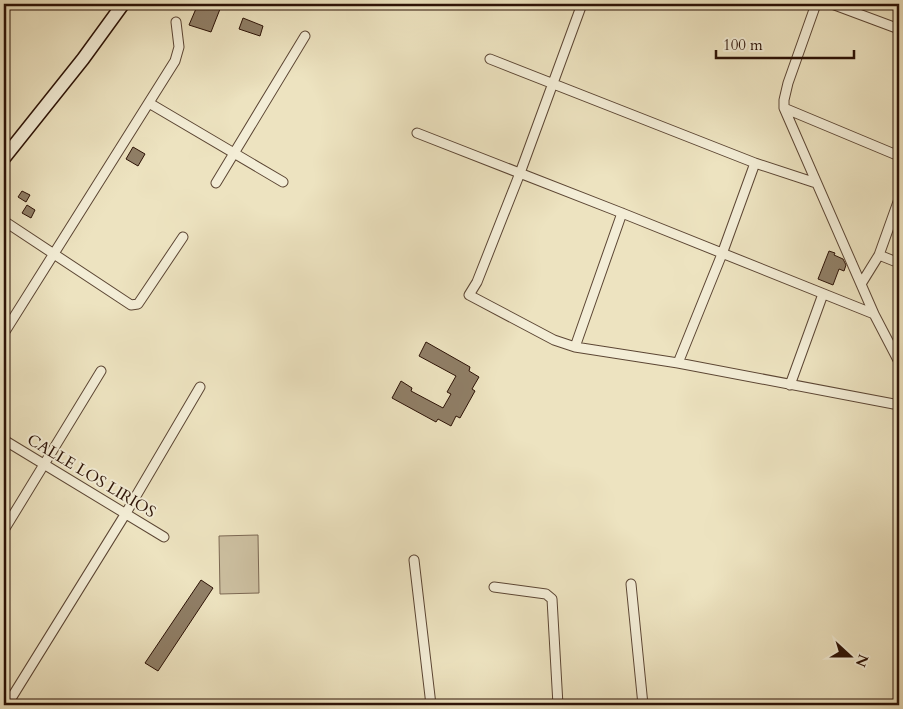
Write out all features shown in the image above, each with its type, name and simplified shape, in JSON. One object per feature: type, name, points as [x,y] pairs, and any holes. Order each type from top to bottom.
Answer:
[{"type":"street","points":[[4,158],[83,59],[123,4]]},
{"type":"street","points":[[582,4],[520,173],[477,282],[469,295],[554,340],[575,347],[678,363],[899,405]]},
{"type":"street","points":[[816,4],[788,83],[784,108],[874,314],[899,362]]},
{"type":"street","points":[[832,4],[899,29]]},
{"type":"street","points":[[4,333],[175,61],[179,47],[176,22]]},
{"type":"street","points":[[216,184],[305,36]]},
{"type":"street","points":[[490,59],[755,163],[816,183]]},
{"type":"street","points":[[149,103],[282,182]]},
{"type":"street","points":[[784,108],[899,156]]},
{"type":"street","points":[[417,133],[874,314]]},
{"type":"street","points":[[678,363],[722,254],[755,163]]},
{"type":"street","points":[[861,284],[879,255],[899,199]]},
{"type":"street","points":[[575,347],[622,213]]},
{"type":"street","points":[[4,221],[131,305],[138,304],[183,237]]},
{"type":"street","points":[[879,255],[899,263]]},
{"type":"street","points":[[790,385],[823,294]]},
{"type":"street","points":[[4,530],[101,371]]},
{"type":"street","points":[[7,705],[126,513],[200,387]]},
{"type":"street","name":"CALLE LOS LIRIOS","points":[[4,440],[164,537]]},
{"type":"street","points":[[414,560],[431,705]]},
{"type":"street","points":[[632,584],[643,705]]},
{"type":"street","points":[[494,587],[546,594],[552,599],[558,705]]},
{"type":"shaded area","points":[[258,535],[259,593],[220,594],[219,536]]},
{"type":"building","points":[[198,4],[222,4],[211,32],[189,25]]},
{"type":"building","points":[[243,18],[263,26],[260,36],[239,29]]},
{"type":"building","points":[[133,147],[145,154],[138,166],[126,159]]},
{"type":"building","points":[[22,191],[30,195],[26,202],[18,197]]},
{"type":"building","points":[[27,205],[35,210],[31,218],[22,213]]},
{"type":"building","points":[[829,251],[843,259],[846,265],[844,271],[839,269],[833,285],[818,279]]},
{"type":"building","points":[[426,342],[470,367],[469,371],[479,377],[472,389],[475,391],[460,418],[456,416],[451,426],[438,419],[436,422],[392,398],[401,381],[412,388],[411,391],[443,408],[451,394],[447,392],[456,376],[419,356]]},
{"type":"building","points":[[201,580],[213,588],[158,671],[145,663]]}]
